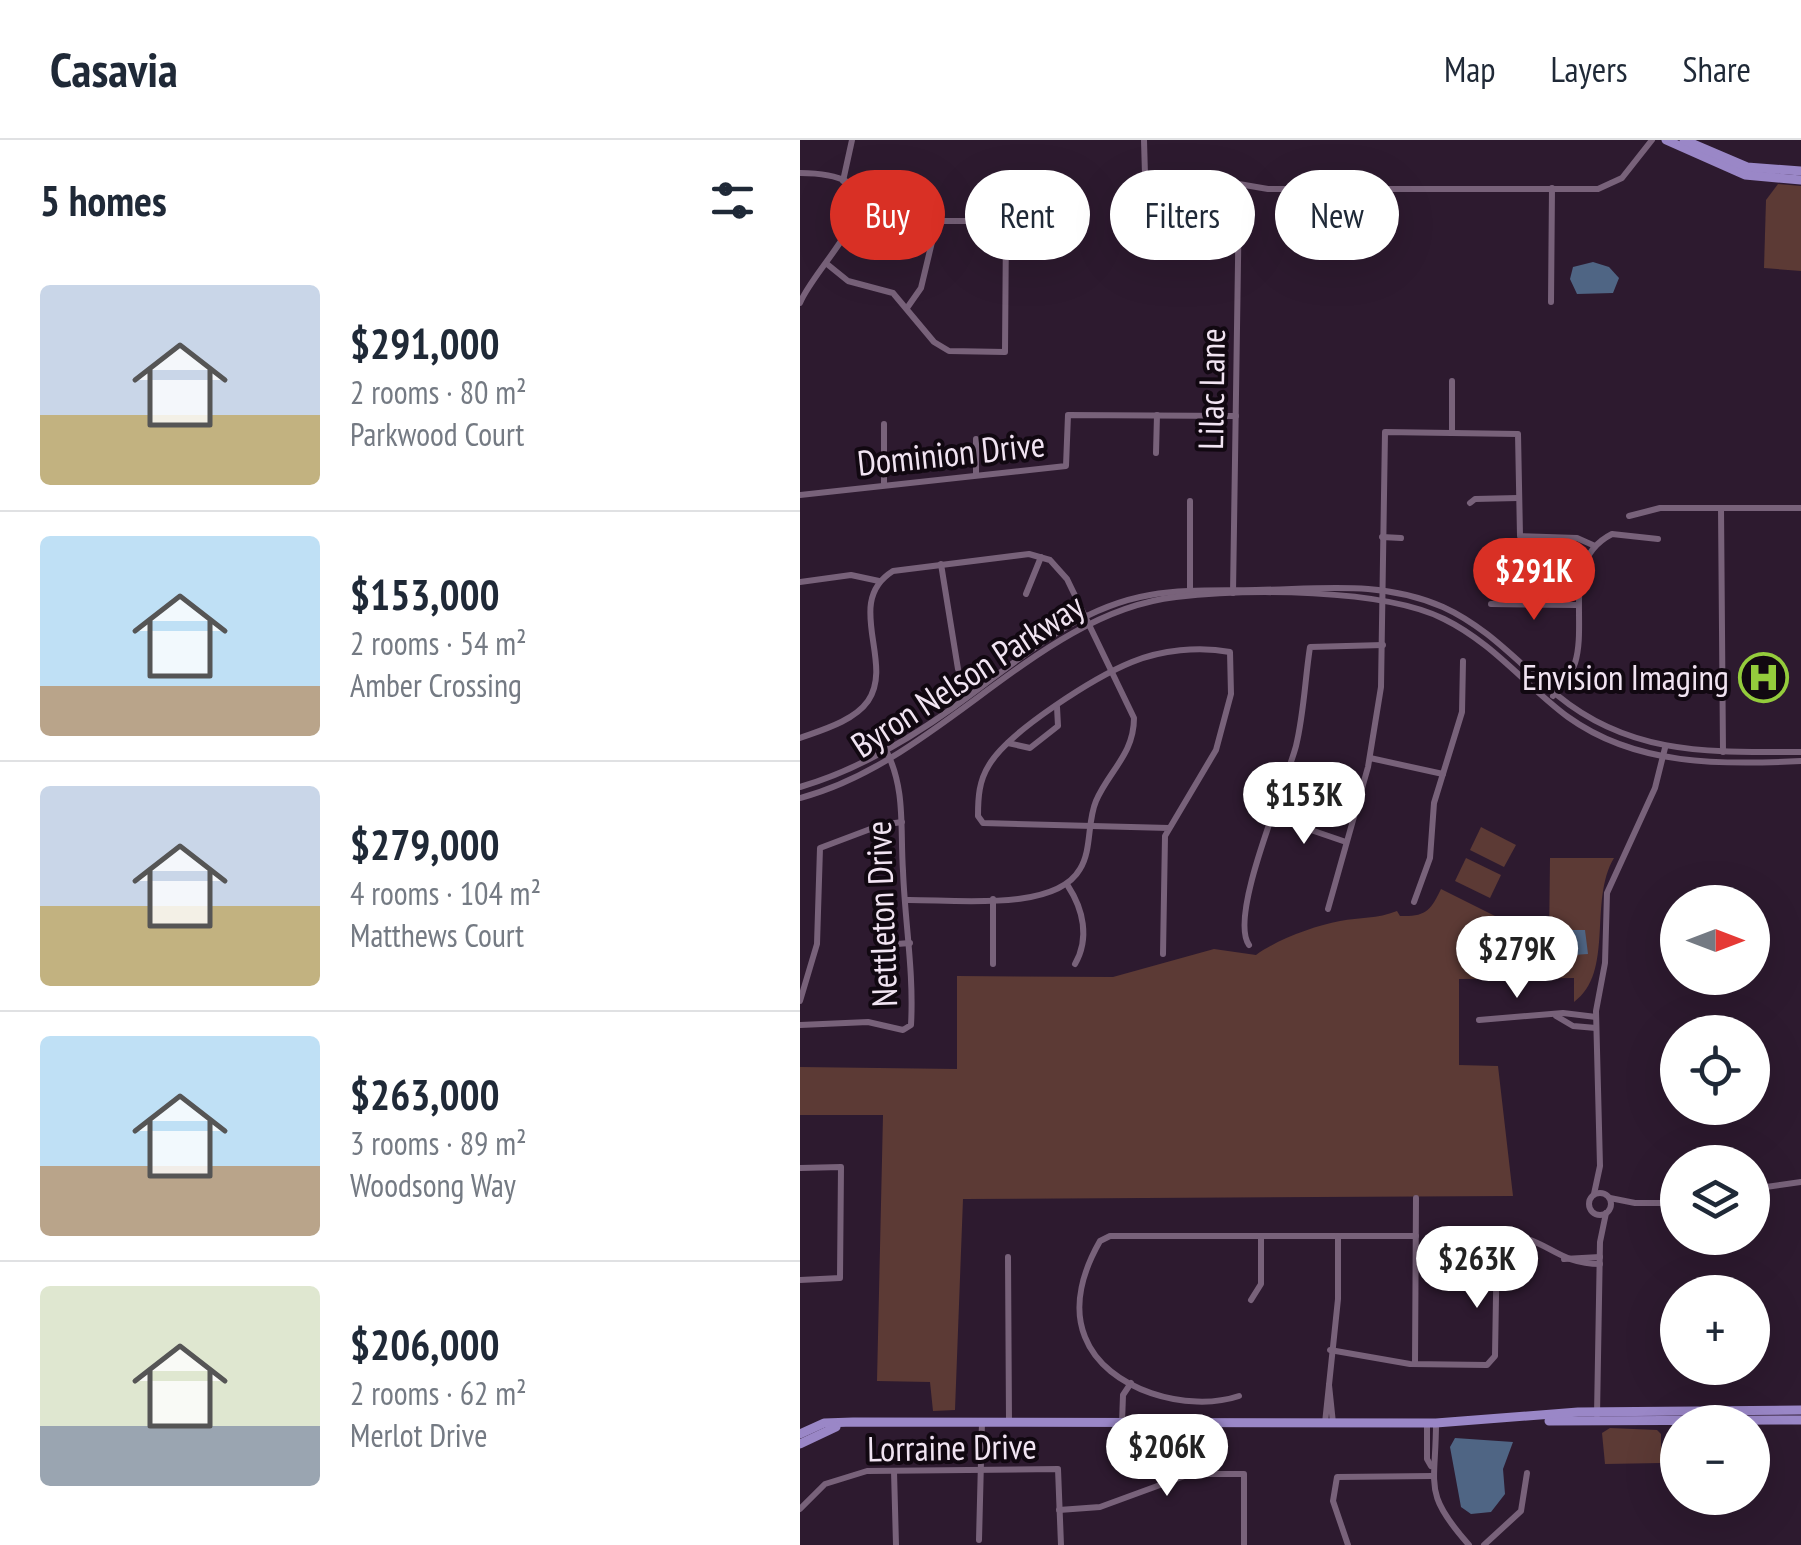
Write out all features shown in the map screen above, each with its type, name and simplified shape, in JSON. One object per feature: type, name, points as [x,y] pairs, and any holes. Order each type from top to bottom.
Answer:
[{"type":"main road","points":[[1666,140],[1745,176],[1801,180]]},
{"type":"main road","points":[[1684,140],[1747,167],[1801,171]]},
{"type":"main road","points":[[1770,1410],[1801,1410]]},
{"type":"main road","points":[[800,1434],[824,1423],[853,1422],[1431,1424],[1660,1411]]},
{"type":"main road","points":[[1597,1416],[1660,1422]]},
{"type":"main road","points":[[1638,1421],[1660,1418]]},
{"type":"main road","points":[[1770,1420],[1801,1420]]},
{"type":"main road","points":[[800,1444],[853,1422]]},
{"type":"street","points":[[845,170],[852,140]]},
{"type":"street","points":[[1255,187],[1598,189],[1615,183],[1652,140]]},
{"type":"street","points":[[1144,142],[1145,170]]},
{"type":"street","points":[[800,174],[830,176]]},
{"type":"street","points":[[1551,302],[1552,188]]},
{"type":"street","points":[[827,264],[848,281],[893,293],[934,342],[949,351],[1005,352],[1006,225],[1001,220],[937,221],[921,288],[907,308]]},
{"type":"street","points":[[800,304],[830,260]]},
{"type":"street","name":"Lilac Lane","points":[[1233,593],[1238,260]]},
{"type":"street","points":[[1452,381],[1452,431]]},
{"type":"street","name":"Dominion Drive","points":[[800,495],[1068,465],[1068,415],[1236,416]]},
{"type":"street","points":[[1156,453],[1157,415]]},
{"type":"street","points":[[884,424],[884,485]]},
{"type":"street","points":[[1328,909],[1370,758],[1383,644],[1384,432],[1518,434],[1520,536],[1577,538],[1595,546]]},
{"type":"street","points":[[976,439],[976,475]]},
{"type":"street","points":[[1470,503],[1475,498],[1518,498]]},
{"type":"street","points":[[1190,501],[1190,594]]},
{"type":"street","points":[[1629,516],[1660,508],[1801,508]]},
{"type":"street","points":[[1721,508],[1723,762]]},
{"type":"street","points":[[1552,698],[1575,662],[1580,578],[1595,546],[1612,534],[1658,539]]},
{"type":"street","points":[[1382,538],[1401,538]]},
{"type":"street","points":[[800,738],[856,713],[871,697],[875,676],[869,612],[880,582],[906,566],[1029,554],[1041,557],[1068,579],[1085,622],[1132,710],[1133,740],[1101,792],[1083,866],[1068,886],[1036,898],[905,900]]},
{"type":"street","points":[[1026,594],[1041,557]]},
{"type":"street","points":[[941,564],[958,669]]},
{"type":"street","points":[[800,582],[851,575],[880,582]]},
{"type":"street","name":"Byron Nelson Parkway","points":[[800,798],[890,760],[1085,622],[1123,601],[1190,594],[1382,590],[1421,598],[1469,621],[1552,698],[1608,729],[1665,748],[1801,752]]},
{"type":"street","name":"Byron Nelson Parkway","points":[[1283,592],[1382,599],[1442,618],[1476,637],[1603,738],[1663,758],[1801,761]]},
{"type":"street","points":[[1491,604],[1577,605]]},
{"type":"street","name":"Byron Nelson Parkway","points":[[800,787],[886,750],[951,710],[1060,629],[1085,622]]},
{"type":"street","points":[[1250,945],[1244,926],[1248,898],[1295,748],[1310,647],[1383,644]]},
{"type":"street","points":[[1163,954],[1162,861],[1169,828],[1216,750],[1232,694],[1230,652],[1162,653],[1114,672],[1007,742],[980,784],[981,822],[1169,828]]},
{"type":"street","points":[[1414,902],[1430,858],[1432,816],[1462,712],[1462,661]]},
{"type":"street","points":[[1007,742],[1030,748],[1054,732],[1059,718],[1056,707]]},
{"type":"street","points":[[1603,738],[1608,729]]},
{"type":"street","points":[[1600,1242],[1608,1196],[1600,1166],[1596,1017],[1605,963],[1607,893],[1655,788],[1665,748]]},
{"type":"street","name":"Nettleton Drive","points":[[800,1025],[868,1022],[910,1028],[902,788],[886,750]]},
{"type":"street","points":[[1370,758],[1443,774]]},
{"type":"street","points":[[1273,818],[1346,842]]},
{"type":"street","points":[[800,1001],[817,944],[820,848],[882,824],[902,822]]},
{"type":"street","points":[[1068,886],[1083,916],[1081,953],[1075,964]]},
{"type":"street","points":[[992,964],[993,899]]},
{"type":"street","points":[[897,944],[910,943]]},
{"type":"street","points":[[1556,1016],[1573,1026],[1596,1028]]},
{"type":"street","points":[[1573,1026],[1577,1016]]},
{"type":"street","points":[[1479,1020],[1596,1017]]},
{"type":"street","points":[[1597,1416],[1600,1242],[1589,1202],[1600,1166]]},
{"type":"street","points":[[800,1168],[841,1167],[842,1273],[834,1280],[800,1280]]},
{"type":"street","points":[[1770,1186],[1801,1182]]},
{"type":"street","points":[[1594,1194],[1635,1204]]},
{"type":"street","points":[[1415,1364],[1416,1198]]},
{"type":"street","points":[[1593,1212],[1660,1203]]},
{"type":"street","points":[[1239,1396],[1176,1400],[1131,1383],[1094,1352],[1083,1332],[1084,1273],[1100,1241],[1110,1236],[1416,1236]]},
{"type":"street","points":[[1251,1300],[1260,1284],[1260,1236]]},
{"type":"street","points":[[1329,1423],[1330,1350],[1338,1299],[1338,1236]]},
{"type":"street","points":[[1330,1350],[1415,1364],[1482,1365],[1493,1360],[1498,1237],[1534,1238],[1563,1260],[1600,1260]]},
{"type":"street","points":[[1008,1257],[1009,1421]]},
{"type":"street","points":[[1122,1423],[1123,1396],[1131,1383]]},
{"type":"street","points":[[979,1540],[983,1420]]},
{"type":"street","points":[[1431,1424],[1427,1458],[1436,1502],[1469,1545]]},
{"type":"street","name":"Lorraine Drive","points":[[800,1509],[836,1479],[894,1470],[983,1469],[1058,1470],[1059,1510]]},
{"type":"street","points":[[894,1470],[896,1545]]},
{"type":"street","points":[[1348,1545],[1334,1500],[1334,1479],[1432,1471]]},
{"type":"street","points":[[1484,1545],[1521,1511],[1527,1473]]},
{"type":"street","points":[[1061,1545],[1059,1510],[1100,1508],[1190,1474],[1244,1474],[1244,1545]]},
{"type":"shaded area","points":[[1778,184],[1801,186],[1801,271],[1764,268],[1766,200]]},
{"type":"shaded area","points":[[1481,827],[1516,845],[1504,867],[1470,850]]},
{"type":"shaded area","points":[[1466,858],[1501,875],[1490,898],[1455,881]]},
{"type":"shaded area","points":[[1550,858],[1614,858],[1606,875],[1598,955],[1586,989],[1574,1002],[1574,978],[1459,979],[1459,1065],[1498,1066],[1513,1196],[963,1199],[955,1410],[933,1411],[930,1382],[877,1381],[883,1115],[800,1115],[800,1067],[957,1069],[957,976],[1113,977],[1214,949],[1256,955],[1285,939],[1330,923],[1397,911],[1400,916],[1422,913],[1441,889],[1549,943]]},
{"type":"shaded area","points":[[1610,1428],[1657,1430],[1660,1463],[1605,1464],[1602,1433]]},
{"type":"water","points":[[1593,262],[1609,267],[1619,278],[1613,293],[1577,294],[1570,279],[1573,267]]},
{"type":"water","points":[[1555,930],[1585,930],[1588,954],[1558,956]]},
{"type":"water","points":[[1455,1438],[1513,1442],[1503,1469],[1505,1494],[1491,1512],[1471,1514],[1461,1507],[1450,1447]]},
{"type":"place","name":"Envision Imaging","points":[[1764,677]]}]
